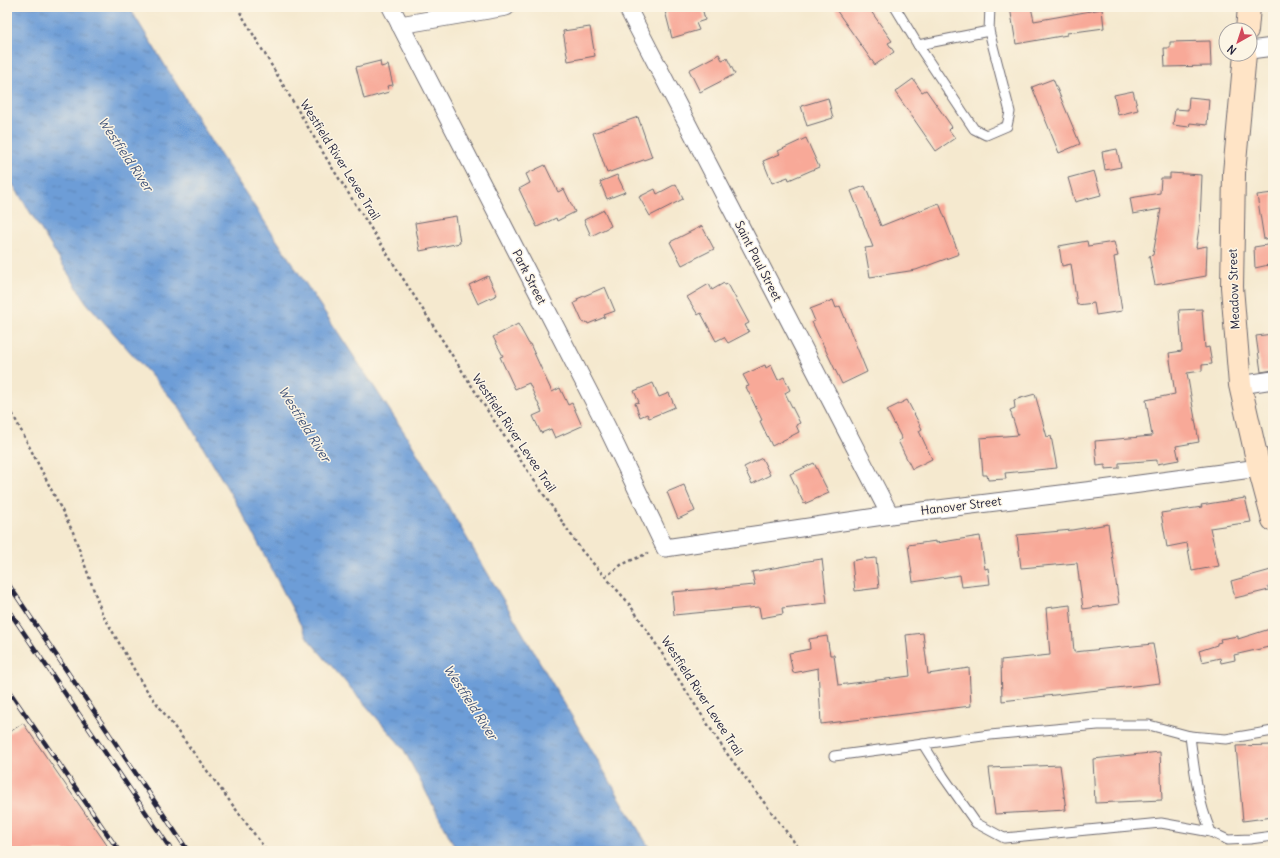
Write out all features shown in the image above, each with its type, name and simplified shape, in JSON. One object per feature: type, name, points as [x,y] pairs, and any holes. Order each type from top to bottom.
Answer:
[{"type":"street","name":"Park Street","points":[[391,7],[607,427],[665,548]]},
{"type":"street","points":[[400,25],[506,7]]},
{"type":"street","name":"Saint Paul Street","points":[[627,7],[890,514]]},
{"type":"street","points":[[1248,22],[1249,7]]},
{"type":"street","points":[[1258,49],[1273,47]]},
{"type":"street","name":"Meadow Street","points":[[1244,62],[1234,173],[1232,287],[1240,385],[1259,468],[1269,491],[1273,520]]},
{"type":"street","points":[[1240,385],[1273,380]]},
{"type":"street","name":"Hanover Street","points":[[665,548],[890,514],[1094,490],[1259,468]]},
{"type":"lane","points":[[895,7],[918,45],[974,129],[986,135],[1007,126],[1010,112],[988,31],[990,7]]},
{"type":"lane","points":[[918,45],[988,31]]},
{"type":"lane","points":[[834,756],[990,735],[1098,726],[1149,725],[1190,736],[1226,739],[1273,731]]},
{"type":"lane","points":[[1190,736],[1195,776],[1204,815],[1211,832]]},
{"type":"lane","points":[[923,744],[943,776],[976,823],[1004,838],[1161,823],[1211,832],[1228,840],[1273,836]]},
{"type":"path","name":"Westfield River Levee Trail","points":[[236,7],[331,166],[498,427],[582,551],[627,601],[725,751],[801,851]]},
{"type":"path","points":[[7,403],[73,532],[102,613],[143,685],[267,851]]},
{"type":"path","points":[[605,577],[621,565],[638,556],[665,548]]},
{"type":"water","name":"Westfield River","points":[[7,7],[129,7],[219,153],[408,438],[651,851],[457,851],[403,748],[308,639],[245,518],[179,407],[86,302],[7,175]]},
{"type":"building","points":[[678,7],[702,7],[705,20],[696,23],[699,30],[672,38],[665,11]]},
{"type":"building","points":[[834,7],[868,7],[892,41],[888,43],[894,52],[875,65]]},
{"type":"building","points":[[1010,7],[1031,7],[1034,21],[1102,9],[1104,28],[1067,33],[1067,35],[1016,44]]},
{"type":"building","points":[[590,27],[595,56],[568,61],[563,31]]},
{"type":"building","points":[[1210,41],[1211,66],[1165,67],[1164,48],[1170,48],[1170,42]]},
{"type":"building","points":[[719,54],[722,60],[727,58],[735,74],[700,92],[689,70]]},
{"type":"building","points":[[380,61],[381,67],[388,65],[393,85],[387,86],[389,92],[364,99],[356,67]]},
{"type":"building","points":[[913,79],[922,92],[926,90],[952,127],[949,130],[955,138],[936,151],[895,92]]},
{"type":"building","points":[[1053,79],[1080,144],[1059,153],[1032,87]]},
{"type":"building","points":[[1133,91],[1138,110],[1118,115],[1114,95]]},
{"type":"building","points":[[1189,97],[1209,99],[1207,125],[1190,123],[1189,127],[1173,125],[1175,109],[1188,110]]},
{"type":"building","points":[[828,98],[833,118],[807,126],[801,106]]},
{"type":"building","points":[[638,117],[652,157],[607,173],[593,133]]},
{"type":"building","points":[[806,138],[819,167],[789,180],[788,177],[772,183],[763,161],[780,154],[778,151]]},
{"type":"building","points":[[1117,149],[1121,167],[1105,170],[1102,152]]},
{"type":"building","points":[[545,165],[558,192],[564,189],[575,212],[557,221],[556,218],[537,227],[519,189],[530,183],[526,174]]},
{"type":"building","points":[[1094,171],[1101,195],[1075,202],[1068,178]]},
{"type":"building","points":[[1170,173],[1202,175],[1200,221],[1196,248],[1207,246],[1206,276],[1155,285],[1149,256],[1153,255],[1161,209],[1133,214],[1130,198],[1160,193],[1161,178],[1170,178]]},
{"type":"building","points":[[617,175],[625,192],[607,199],[600,182]]},
{"type":"building","points":[[676,184],[683,199],[650,216],[639,197],[655,189],[657,194]]},
{"type":"building","points":[[865,186],[881,226],[939,203],[959,254],[916,270],[870,277],[865,248],[873,247],[851,191]]},
{"type":"building","points":[[1273,193],[1273,238],[1264,239],[1257,195]]},
{"type":"building","points":[[604,210],[611,226],[591,236],[584,220]]},
{"type":"building","points":[[456,216],[460,243],[420,251],[415,223]]},
{"type":"building","points":[[702,226],[714,249],[682,265],[670,242]]},
{"type":"building","points":[[1087,241],[1088,246],[1114,242],[1118,256],[1114,257],[1122,311],[1096,315],[1094,303],[1077,305],[1071,264],[1062,266],[1059,246]]},
{"type":"building","points":[[1273,244],[1273,264],[1255,268],[1254,247]]},
{"type":"building","points":[[488,276],[497,295],[478,304],[469,285]]},
{"type":"building","points":[[724,283],[725,285],[728,284],[749,323],[745,325],[749,332],[728,343],[724,337],[716,341],[701,313],[698,315],[687,297],[709,284],[712,290]]},
{"type":"building","points":[[605,287],[615,311],[588,324],[587,322],[583,323],[574,303],[578,301],[577,299]]},
{"type":"building","points":[[833,300],[836,308],[840,306],[867,372],[842,384],[812,322],[815,321],[810,309]]},
{"type":"building","points":[[1202,309],[1205,348],[1209,347],[1212,364],[1202,365],[1202,371],[1187,373],[1199,442],[1176,446],[1179,460],[1157,464],[1157,460],[1119,463],[1119,468],[1105,469],[1105,465],[1097,466],[1095,441],[1152,436],[1146,400],[1175,394],[1169,353],[1182,351],[1179,310]]},
{"type":"building","points":[[518,324],[530,344],[552,392],[560,388],[568,405],[572,403],[582,426],[555,438],[551,429],[541,433],[533,416],[542,412],[529,383],[515,389],[500,357],[503,356],[493,337]]},
{"type":"building","points":[[1273,334],[1273,370],[1261,372],[1256,336]]},
{"type":"building","points":[[765,365],[766,368],[771,365],[778,380],[784,377],[790,390],[785,393],[800,423],[796,425],[799,432],[772,446],[760,421],[762,420],[746,387],[749,386],[743,375]]},
{"type":"building","points":[[653,383],[659,397],[669,393],[675,407],[649,418],[647,414],[640,417],[635,403],[639,402],[634,391]]},
{"type":"building","points":[[1035,394],[1047,437],[1051,436],[1057,468],[1005,473],[1006,479],[988,480],[987,475],[983,475],[980,438],[1018,435],[1010,410],[1015,408],[1014,400]]},
{"type":"building","points":[[907,400],[922,429],[919,431],[932,459],[912,469],[898,441],[902,439],[887,410]]},
{"type":"building","points":[[762,458],[770,475],[752,484],[744,467]]},
{"type":"building","points":[[814,463],[829,493],[804,504],[790,474]]},
{"type":"building","points":[[684,485],[695,511],[678,519],[667,492]]},
{"type":"building","points":[[1245,498],[1251,522],[1210,528],[1219,566],[1192,571],[1187,543],[1167,547],[1161,513],[1202,507],[1201,505]]},
{"type":"building","points":[[1108,524],[1119,604],[1083,609],[1077,563],[1021,568],[1017,535],[1072,530]]},
{"type":"building","points":[[980,536],[985,569],[988,568],[990,584],[962,587],[960,575],[913,582],[908,545],[936,541],[936,543]]},
{"type":"building","points":[[866,558],[876,558],[879,588],[855,591],[852,561]]},
{"type":"building","points":[[822,559],[827,603],[782,608],[783,614],[761,618],[759,607],[674,615],[672,592],[755,585],[752,572]]},
{"type":"building","points":[[1271,570],[1273,585],[1268,587],[1269,590],[1235,598],[1231,581]]},
{"type":"building","points":[[1070,605],[1074,652],[1153,644],[1160,683],[1002,701],[1001,660],[1050,655],[1046,608]]},
{"type":"building","points":[[1273,628],[1273,646],[1234,655],[1235,660],[1221,663],[1220,658],[1202,662],[1199,651],[1217,645],[1217,643],[1221,642],[1220,639],[1238,636],[1238,639]]},
{"type":"building","points":[[923,633],[928,674],[969,668],[971,706],[821,724],[818,668],[793,673],[789,653],[810,649],[809,639],[827,636],[830,655],[834,655],[838,685],[910,676],[906,635]]},
{"type":"building","points":[[23,723],[111,851],[7,851],[7,734]]},
{"type":"building","points":[[1273,745],[1273,817],[1243,821],[1236,746]]},
{"type":"building","points":[[1160,752],[1162,800],[1095,803],[1093,759]]},
{"type":"building","points":[[1060,765],[1066,810],[995,814],[989,768]]},
{"type":"railway","points":[[7,582],[188,851]]},
{"type":"railway","points":[[7,608],[172,851]]},
{"type":"railway","points":[[7,688],[119,851]]}]
